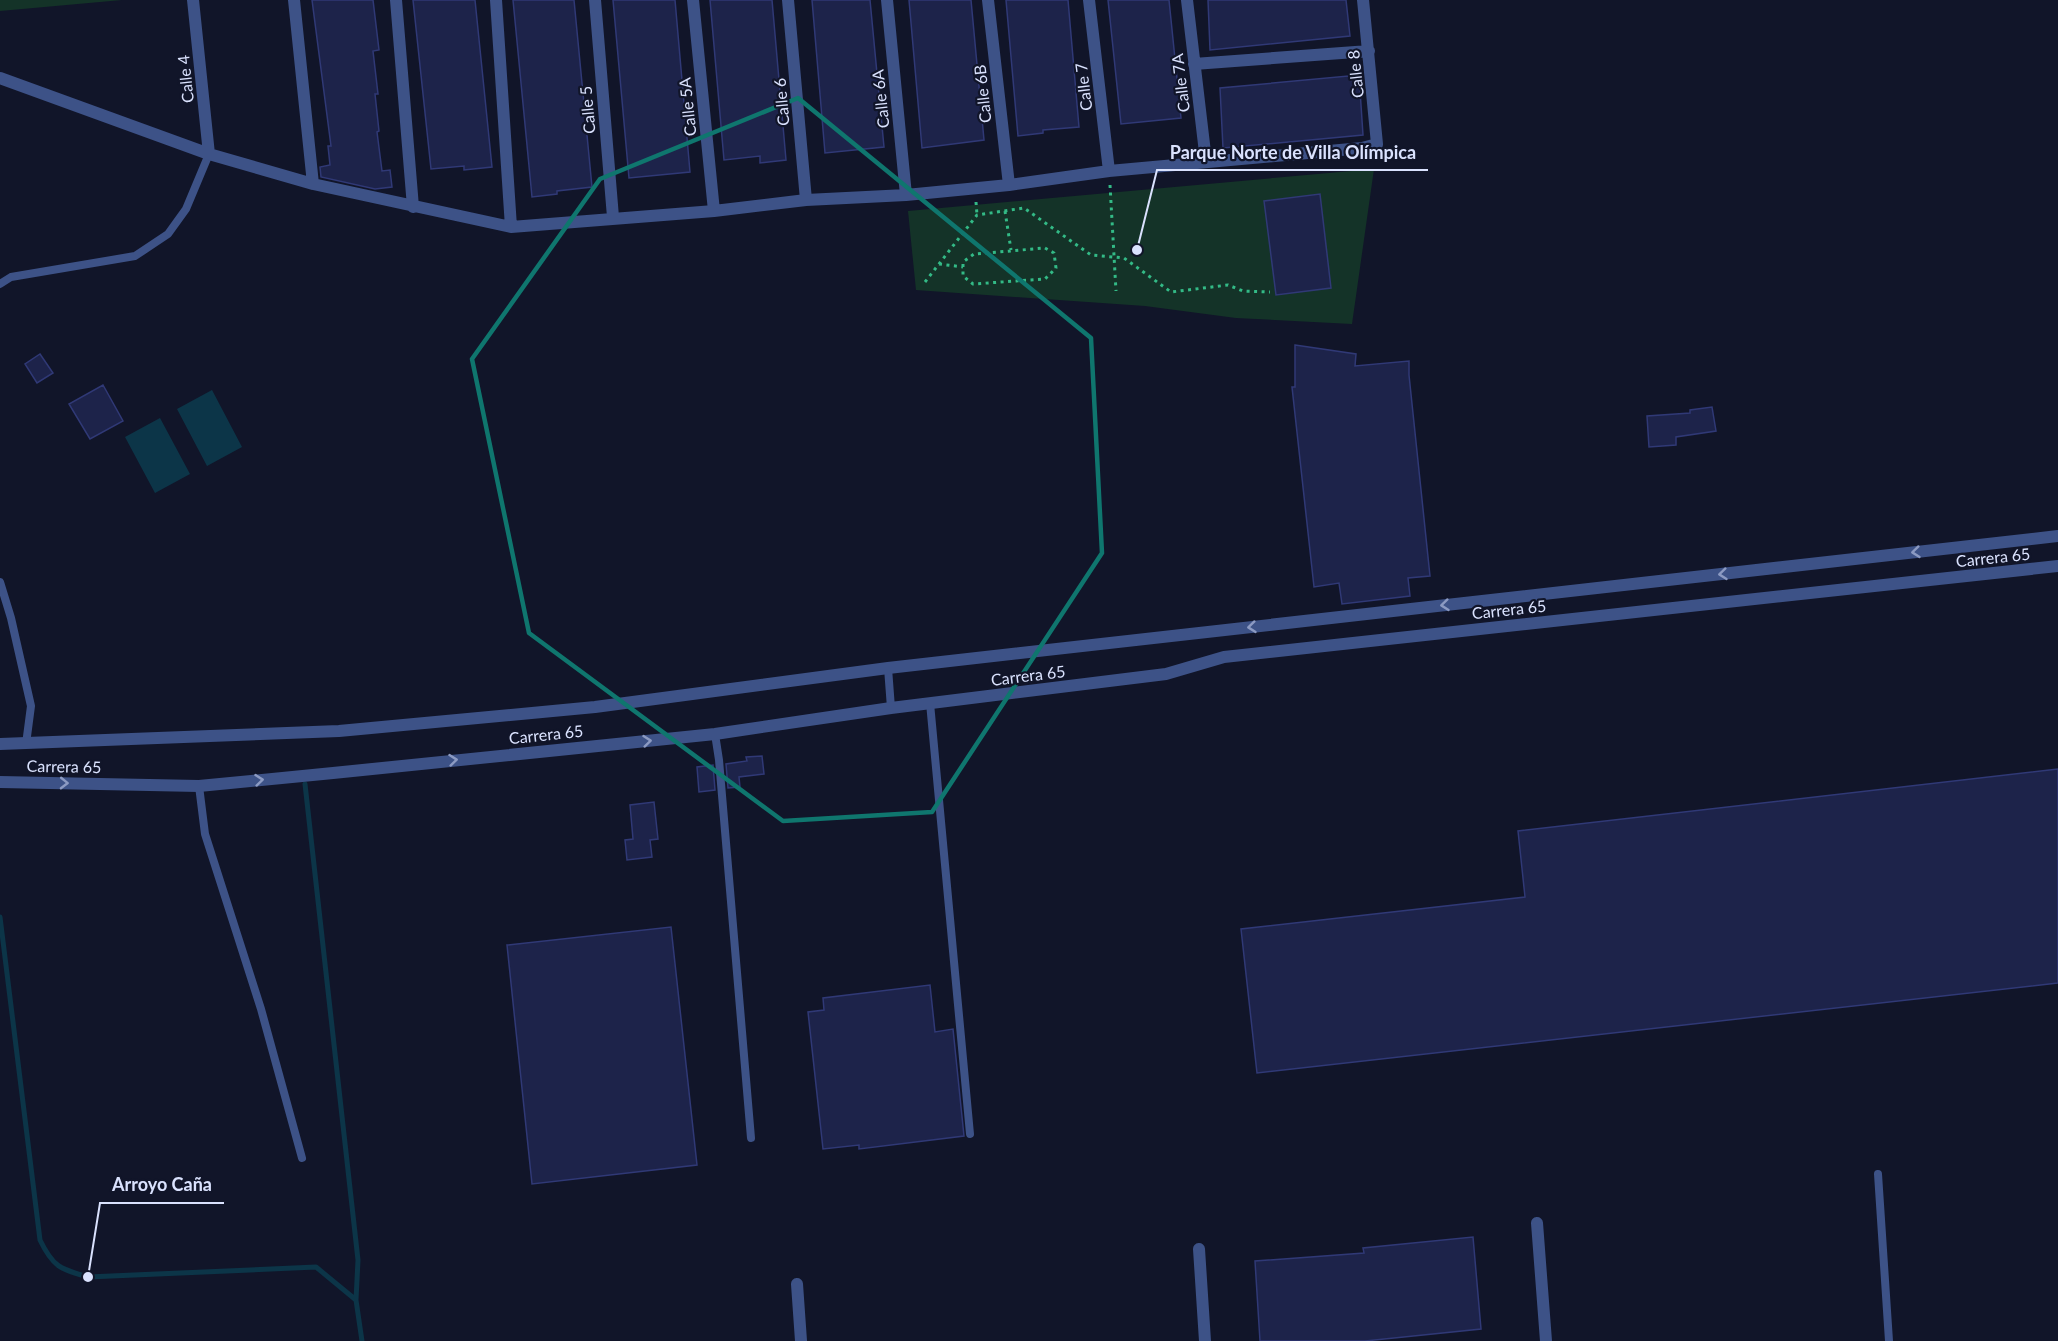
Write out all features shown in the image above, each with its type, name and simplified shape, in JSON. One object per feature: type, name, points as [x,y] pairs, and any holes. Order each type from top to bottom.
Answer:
[{"type":"street","name":"Calle 4","points":[[193,0],[209,154]]},
{"type":"street","points":[[294,0],[313,184]]},
{"type":"street","points":[[396,0],[413,207]]},
{"type":"street","points":[[496,0],[511,226]]},
{"type":"street","name":"Calle 5","points":[[595,0],[613,217]]},
{"type":"street","name":"Calle 5A","points":[[693,0],[714,211]]},
{"type":"street","name":"Calle 6","points":[[788,0],[806,200]]},
{"type":"street","name":"Calle 6A","points":[[887,0],[906,195]]},
{"type":"street","name":"Calle 6B","points":[[988,0],[1009,185]]},
{"type":"street","name":"Calle 7","points":[[1089,0],[1109,171]]},
{"type":"street","name":"Calle 7A","points":[[1187,0],[1206,161]]},
{"type":"street","name":"Calle 8","points":[[1206,161],[1362,148],[1377,144],[1363,0]]},
{"type":"street","points":[[1194,64],[1369,51]]},
{"type":"street","points":[[0,78],[209,154],[313,184],[511,226],[714,211],[806,200],[906,195],[1206,161]]},
{"type":"street","name":"Carrera 65","points":[[1,743],[26,744],[339,731],[595,707],[888,668],[2058,536]]},
{"type":"street","name":"Carrera 65","points":[[3,782],[199,786],[716,734],[891,708],[1166,674],[1224,657],[2058,566]]},
{"type":"street","points":[[1538,1223],[1546,1341]]},
{"type":"street","points":[[1199,1249],[1205,1341]]},
{"type":"street","points":[[796,1284],[801,1341]]},
{"type":"lane","points":[[0,284],[11,277],[135,256],[168,234],[186,208],[209,154]]},
{"type":"lane","points":[[0,582],[11,618],[31,706],[26,744]]},
{"type":"lane","points":[[888,668],[891,708]]},
{"type":"lane","points":[[930,703],[970,1134]]},
{"type":"lane","points":[[716,734],[751,1138]]},
{"type":"lane","points":[[199,786],[205,834],[261,1009],[302,1158]]},
{"type":"lane","points":[[1878,1174],[1888,1341]]},
{"type":"path","points":[[1109,171],[1116,291]]},
{"type":"path","points":[[925,282],[977,215],[1024,208],[1091,255],[1124,258],[1171,292],[1228,285],[1243,291],[1270,292]]},
{"type":"path","points":[[1005,211],[1011,250]]},
{"type":"path","points":[[1045,248],[1054,253],[1056,268],[1045,279],[973,284],[963,276],[963,267],[963,262],[974,254],[1045,248]]},
{"type":"path","points":[[939,264],[963,267]]},
{"type":"highlighted area","points":[[798,98],[1091,338],[1102,553],[932,812],[783,821],[529,633],[472,359],[600,179]]},
{"type":"green space","points":[[0,0],[122,0],[0,11]]},
{"type":"green space","points":[[1374,169],[1352,324],[1236,318],[1145,306],[916,290],[908,211]]},
{"type":"water","points":[[212,390],[242,447],[207,466],[177,409]]},
{"type":"water","points":[[160,418],[190,474],[155,493],[125,437]]},
{"type":"building","points":[[312,0],[373,0],[379,50],[373,51],[378,94],[375,94],[379,131],[377,132],[382,171],[390,170],[392,187],[375,189],[321,177],[320,167],[330,165],[328,146],[331,146]]},
{"type":"building","points":[[413,0],[475,0],[492,167],[464,170],[464,166],[431,169]]},
{"type":"building","points":[[513,0],[574,0],[592,187],[557,191],[557,194],[532,197]]},
{"type":"building","points":[[613,0],[675,0],[690,172],[629,178]]},
{"type":"building","points":[[710,0],[772,0],[786,160],[760,163],[760,156],[724,160]]},
{"type":"building","points":[[812,0],[870,0],[884,147],[825,153]]},
{"type":"building","points":[[909,0],[971,0],[984,140],[922,148]]},
{"type":"building","points":[[1006,0],[1068,0],[1079,127],[1043,130],[1043,133],[1018,136]]},
{"type":"building","points":[[1108,0],[1169,0],[1181,118],[1121,124]]},
{"type":"building","points":[[1208,0],[1346,0],[1350,36],[1210,50]]},
{"type":"building","points":[[1359,75],[1363,135],[1223,148],[1220,88]]},
{"type":"building","points":[[1320,194],[1331,288],[1276,295],[1264,201]]},
{"type":"building","points":[[1295,345],[1356,354],[1355,366],[1409,361],[1430,576],[1408,578],[1410,596],[1342,604],[1339,583],[1314,587],[1292,387],[1295,387]]},
{"type":"building","points":[[40,354],[53,373],[37,383],[25,364]]},
{"type":"building","points":[[103,385],[123,421],[90,439],[69,404]]},
{"type":"building","points":[[1712,407],[1716,431],[1676,437],[1676,445],[1649,447],[1647,416],[1690,413],[1690,410]]},
{"type":"building","points":[[762,756],[764,774],[739,777],[740,787],[728,788],[726,764],[747,761],[746,757]]},
{"type":"building","points":[[713,765],[715,790],[699,792],[697,767]]},
{"type":"building","points":[[2058,769],[2058,983],[1257,1073],[1241,929],[1525,897],[1518,831]]},
{"type":"building","points":[[654,802],[658,839],[650,840],[652,857],[627,860],[625,840],[633,839],[630,805]]},
{"type":"building","points":[[671,927],[697,1165],[532,1184],[507,945]]},
{"type":"building","points":[[930,985],[935,1032],[953,1029],[964,1136],[859,1149],[859,1145],[823,1149],[808,1012],[824,1010],[823,998]]},
{"type":"building","points":[[1473,1237],[1481,1329],[1365,1341],[1260,1341],[1255,1261],[1364,1253],[1363,1248]]},
{"type":"waterway","points":[[305,784],[358,1260],[356,1300]]},
{"type":"waterway","points":[[0,917],[40,1240],[49,1256],[58,1266],[88,1277],[316,1267],[356,1300],[362,1341]]},
{"type":"place","name":"Parque Norte de Villa Olímpica","points":[[1137,250]]},
{"type":"place","name":"Arroyo Caña","points":[[88,1277]]}]
